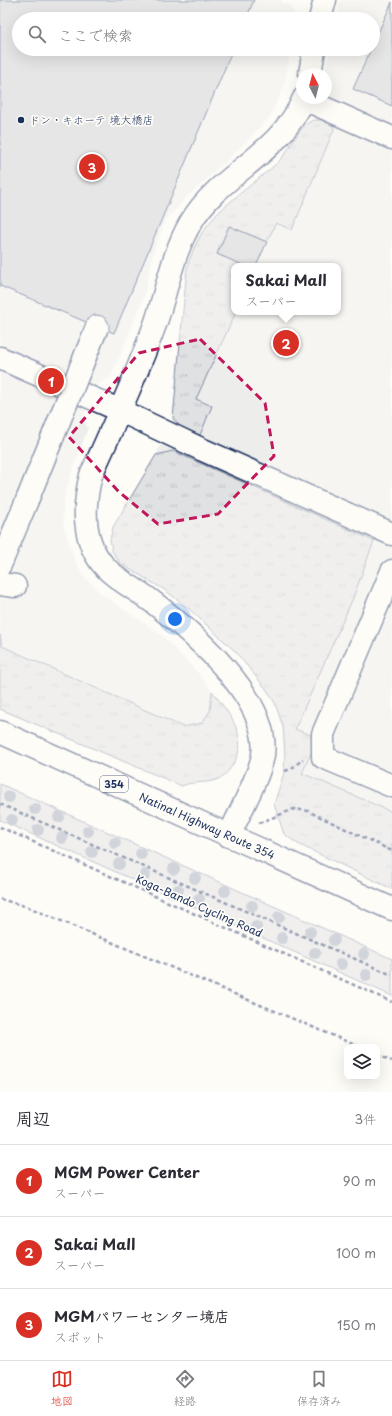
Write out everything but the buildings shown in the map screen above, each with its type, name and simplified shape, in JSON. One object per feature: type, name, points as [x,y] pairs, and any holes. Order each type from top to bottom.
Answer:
[{"type":"main road","points":[[322,12],[325,0]]},
{"type":"main road","points":[[311,68],[313,56]]},
{"type":"main road","points":[[229,836],[255,778],[263,755],[262,733],[255,713],[238,682],[188,632],[153,602],[118,579],[104,567],[90,542],[86,519],[86,494],[91,475],[120,410],[155,324],[181,240],[192,220],[231,179],[278,139],[301,104]]},
{"type":"main road","points":[[317,104],[392,138]]},
{"type":"main road","points":[[0,565],[97,326]]},
{"type":"main road","points":[[0,358],[120,410],[203,450],[392,534]]},
{"type":"main road","points":[[392,571],[323,734],[323,758],[392,786]]},
{"type":"main road","name":"Natinal Highway Route 354","points":[[0,732],[392,909]]},
{"type":"path","points":[[285,771],[291,769],[308,755]]},
{"type":"path","points":[[0,804],[392,976]]},
{"type":"path","points":[[229,836],[294,809],[308,811],[392,851]]},
{"type":"path","name":"Koga-Bando Cycling Road","points":[[0,827],[392,1002]]},
{"type":"path","points":[[0,899],[28,907],[353,1044]]},
{"type":"path","points":[[380,1056],[392,1061]]},
{"type":"highlighted area","points":[[200,339],[265,403],[274,456],[218,514],[158,524],[119,492],[69,437],[139,353]]},
{"type":"shaded area","points":[[0,0],[282,0],[282,2],[289,5],[294,12],[12,12],[12,56],[290,56],[284,86],[270,117],[231,157],[186,198],[166,220],[154,250],[144,297],[111,377],[95,386],[83,418],[88,428],[70,477],[63,512],[64,527],[69,544],[74,559],[84,576],[100,593],[163,636],[200,675],[230,717],[238,732],[240,750],[183,727],[0,645]]},
{"type":"shaded area","points":[[340,0],[392,0],[392,820],[284,769],[283,727],[275,703],[267,690],[235,651],[188,608],[165,590],[121,564],[112,551],[110,540],[113,527],[156,455],[173,418],[187,268],[192,250],[200,233],[220,210],[280,160],[307,123],[313,120],[321,120],[328,104],[332,104],[332,68],[326,68],[329,56],[380,56],[380,12],[337,12]]},
{"type":"green space","points":[[313,120],[321,120],[333,126],[334,129],[292,230],[276,223],[267,242],[229,226],[217,254],[238,263],[231,263],[231,315],[235,315],[196,399],[212,406],[200,435],[180,427],[173,418],[187,268],[192,252],[206,227],[214,217],[278,162],[299,132]]},
{"type":"green space","points":[[173,451],[374,541],[353,598],[295,729],[318,738],[302,773],[392,812],[392,889],[298,844],[284,834],[274,804],[284,773],[285,753],[283,727],[275,703],[267,690],[235,651],[188,608],[165,590],[121,564],[112,551],[110,540],[113,527],[156,455]]},
{"type":"green space","points":[[0,635],[2,646],[183,727],[202,723],[210,711],[212,691],[225,708],[235,726],[238,735],[240,744],[238,754],[233,764],[220,778],[182,786],[0,709]]},
{"type":"green space","points":[[0,784],[392,959],[392,996],[0,820]]},
{"type":"place","name":"ドン・キホーテ 境大橋店","points":[[21,120]]},
{"type":"place","name":"MGMパワーセンター境店","points":[[92,167]]},
{"type":"place","name":"Sakai Mall","points":[[286,343]]},
{"type":"place","name":"MGM Power Center","points":[[51,381]]}]
